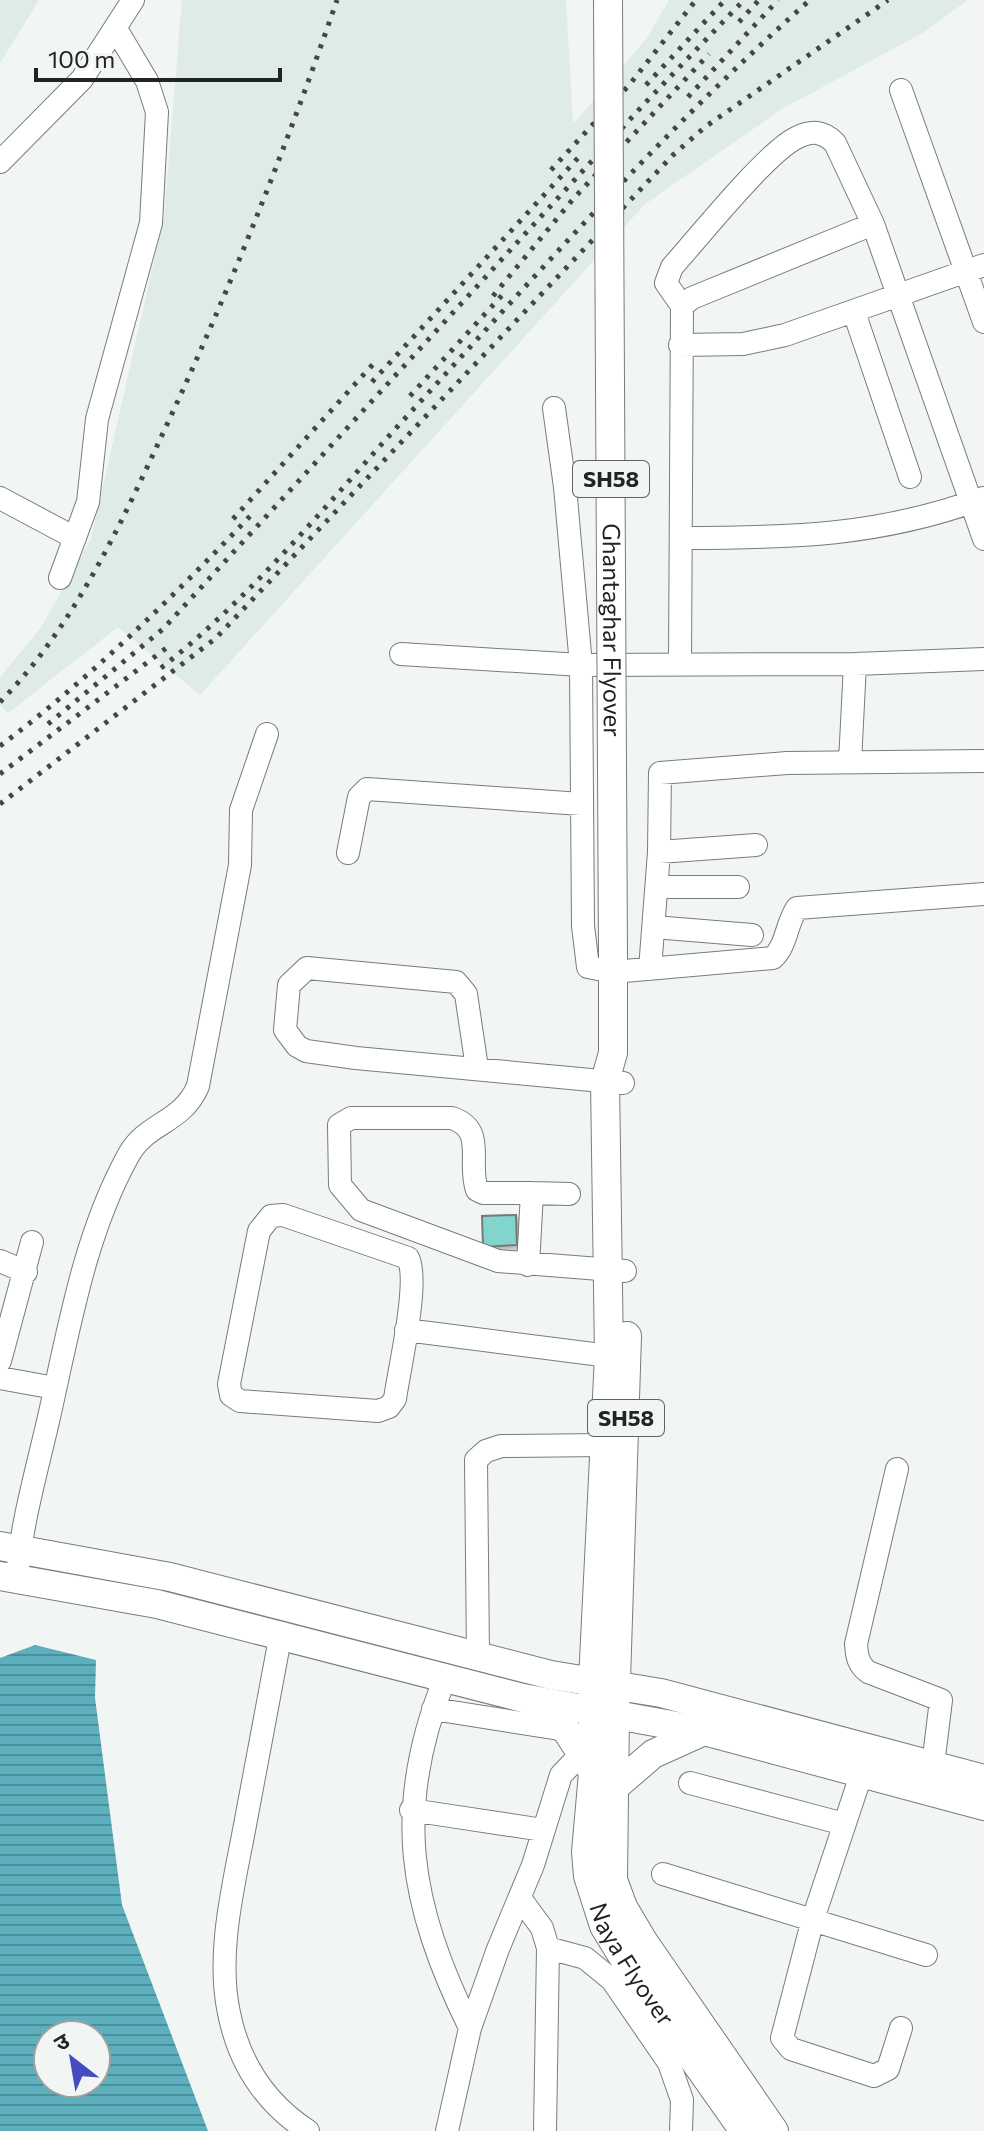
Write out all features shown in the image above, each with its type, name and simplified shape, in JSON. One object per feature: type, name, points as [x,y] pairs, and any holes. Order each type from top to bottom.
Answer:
[{"type":"main road","name":"Ghantaghar Flyover","points":[[608,0],[613,964]]},
{"type":"main road","name":"SH58","points":[[604,1696],[604,1445],[616,1270],[613,964]]},
{"type":"main road","name":"SH58","points":[[590,1760],[618,1638],[628,1355],[616,1270]]},
{"type":"main road","points":[[9,1548],[170,1577],[551,1675],[704,1731],[984,1806]]},
{"type":"main road","points":[[8,1577],[157,1604],[281,1633],[523,1698],[546,1711],[590,1760],[653,1754],[704,1731]]},
{"type":"main road","points":[[618,1638],[661,1693]]},
{"type":"main road","points":[[523,1698],[661,1693],[984,1779]]},
{"type":"main road","name":"Naya Flyover","points":[[590,1760],[586,1852],[588,1876],[598,1914],[634,1975],[744,2131]]},
{"type":"main road","name":"Naya Flyover","points":[[590,1760],[613,1880],[623,1907],[774,2131]]},
{"type":"street","points":[[0,162],[82,79],[133,0]]},
{"type":"street","points":[[60,578],[92,483],[97,419],[151,223],[157,112],[147,81],[116,29]]},
{"type":"street","points":[[901,90],[975,269],[984,322]]},
{"type":"street","points":[[680,663],[682,306],[666,283],[672,267],[774,156],[797,138],[823,132],[835,143],[873,224],[977,500],[984,539]]},
{"type":"street","points":[[682,306],[692,298],[873,224]]},
{"type":"street","points":[[680,345],[743,344],[785,335],[975,269]]},
{"type":"street","points":[[854,312],[910,477]]},
{"type":"street","points":[[554,408],[565,487],[581,665],[584,956],[588,967],[595,971],[613,964],[650,969],[773,958],[784,943],[789,920],[797,908],[984,894]]},
{"type":"street","points":[[0,498],[75,538]]},
{"type":"street","points":[[683,538],[836,535],[977,500]]},
{"type":"street","points":[[401,654],[581,665],[855,664],[984,659]]},
{"type":"street","points":[[850,762],[855,664]]},
{"type":"street","points":[[8,1577],[9,1548],[55,1388],[91,1240],[105,1202],[135,1144],[184,1111],[198,1086],[240,865],[241,810],[267,734]]},
{"type":"street","points":[[650,969],[659,852],[660,773],[850,762],[984,761]]},
{"type":"street","points":[[348,853],[359,797],[367,789],[378,787],[581,804]]},
{"type":"street","points":[[659,852],[756,845]]},
{"type":"street","points":[[657,887],[738,887]]},
{"type":"street","points":[[654,927],[752,935]]},
{"type":"street","points":[[477,1068],[466,994],[456,982],[307,968],[289,985],[285,1030],[297,1046],[306,1051],[614,1082]]},
{"type":"street","points":[[569,1194],[483,1193],[477,1190],[472,1133],[466,1123],[452,1118],[351,1118],[339,1125],[340,1185],[361,1210],[498,1261],[616,1270]]},
{"type":"street","points":[[528,1265],[532,1193]]},
{"type":"street","points":[[283,1215],[408,1258],[413,1268],[406,1330],[395,1399],[389,1407],[378,1411],[240,1401],[231,1395],[229,1384],[259,1231],[271,1216],[283,1215]]},
{"type":"street","points":[[0,1361],[32,1242]]},
{"type":"street","points":[[0,1261],[26,1272]]},
{"type":"street","points":[[406,1330],[609,1356]]},
{"type":"street","points":[[0,1378],[55,1388]]},
{"type":"street","points":[[478,1656],[476,1460],[486,1451],[501,1446],[604,1445]]},
{"type":"street","points":[[897,1469],[856,1644],[857,1656],[860,1666],[868,1672],[941,1700],[933,1765]]},
{"type":"street","points":[[281,1633],[235,1882],[226,1979],[228,2011],[245,2064],[257,2085],[308,2131]]},
{"type":"street","points":[[445,1678],[433,1709],[411,1810],[416,1872],[425,1914],[453,1994],[470,2028]]},
{"type":"street","points":[[433,1709],[590,1760]]},
{"type":"street","points":[[447,2131],[470,2028],[520,1898],[561,1775],[569,1763],[590,1760]]},
{"type":"street","points":[[861,1775],[813,1919],[782,2028],[785,2045],[874,2076],[888,2069],[901,2028]]},
{"type":"street","points":[[690,1783],[844,1824]]},
{"type":"street","points":[[411,1810],[543,1830]]},
{"type":"street","points":[[663,1874],[926,1955]]},
{"type":"street","points":[[520,1898],[542,1928],[548,1948],[545,2131]]},
{"type":"street","points":[[548,1948],[585,1958],[612,1980],[669,2063],[682,2100],[681,2131]]},
{"type":"shaded area","points":[[0,0],[39,0],[0,63]]},
{"type":"shaded area","points":[[182,0],[566,0],[573,124],[647,38],[669,0],[968,0],[924,32],[782,109],[645,204],[200,695],[118,627],[8,713],[0,705],[0,677],[40,629],[91,539],[164,217]]},
{"type":"water","points":[[35,1645],[96,1660],[95,1698],[122,1905],[208,2131],[0,2131],[0,1658]]},
{"type":"building","points":[[516,1215],[517,1245],[483,1247],[482,1216]]},
{"type":"railway","points":[[0,702],[26,673],[72,609],[130,504],[234,273],[337,0]]},
{"type":"railway","points":[[551,170],[630,84],[696,0]]},
{"type":"railway","points":[[646,85],[725,0]]},
{"type":"railway","points":[[48,724],[163,629],[645,103],[744,0]]},
{"type":"railway","points":[[739,22],[759,0]]},
{"type":"railway","points":[[688,97],[778,0]]},
{"type":"railway","points":[[161,668],[255,583],[599,207],[702,101],[810,0]]},
{"type":"railway","points":[[0,804],[216,638],[673,155],[705,127],[888,0]]},
{"type":"railway","points":[[493,296],[574,198],[709,54]]},
{"type":"railway","points":[[372,382],[578,158]]},
{"type":"railway","points":[[410,396],[505,292]]},
{"type":"railway","points":[[233,519],[375,362]]},
{"type":"railway","points":[[0,746],[68,692],[132,634],[254,512]]},
{"type":"railway","points":[[0,774],[169,646]]}]
